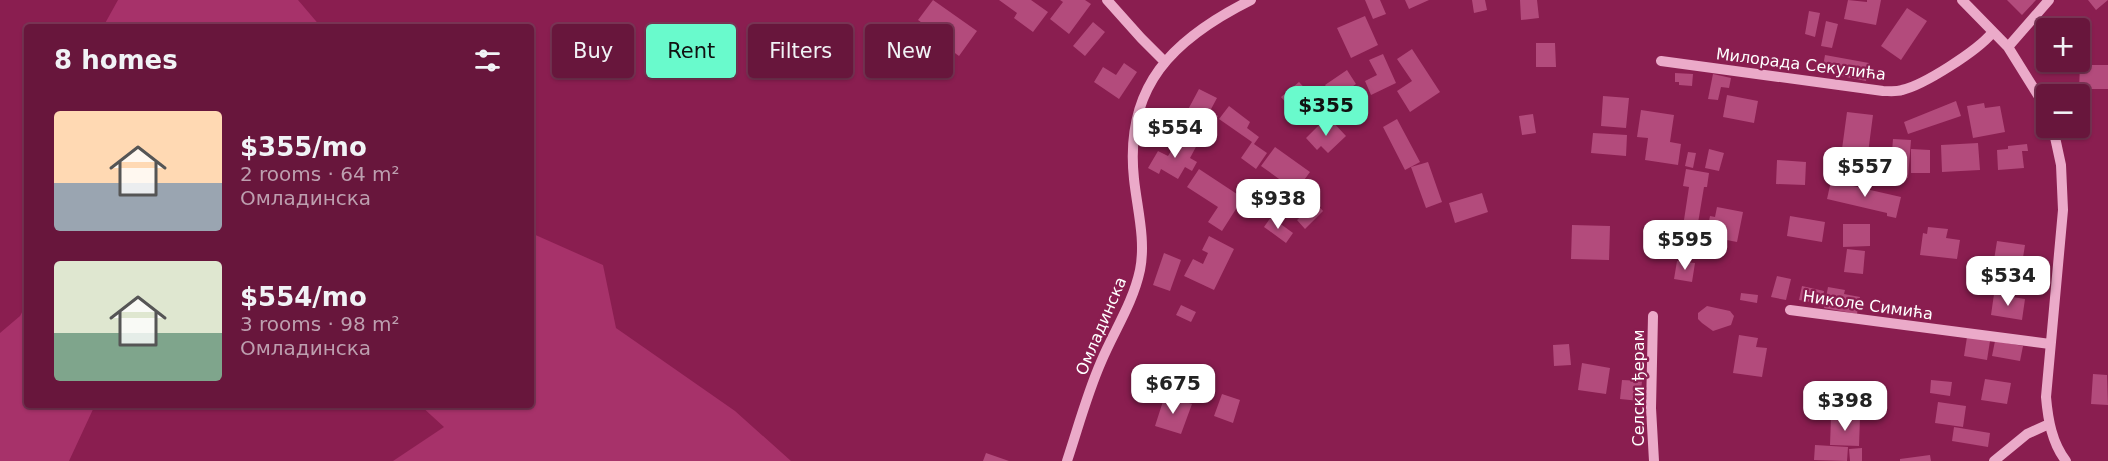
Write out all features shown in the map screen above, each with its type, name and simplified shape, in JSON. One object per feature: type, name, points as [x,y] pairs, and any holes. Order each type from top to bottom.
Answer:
[{"type":"street","points":[[1107,0],[1164,61]]},
{"type":"street","name":"Омладинска","points":[[1067,461],[1101,362],[1123,317],[1137,280],[1141,244],[1132,145],[1142,101],[1153,77],[1164,61],[1193,34],[1251,0]]},
{"type":"street","points":[[1962,0],[2008,47],[2036,92]]},
{"type":"street","points":[[2008,47],[2049,0]]},
{"type":"street","name":"Милорада Секулића","points":[[1662,61],[1883,91],[1900,91],[1943,69],[1983,42],[1992,33]]},
{"type":"street","points":[[2055,138],[2061,165],[2063,210],[2046,397],[2049,424],[2066,461]]},
{"type":"street","name":"Николе Симића","points":[[1790,310],[2050,344]]},
{"type":"street","name":"Селски ђерам","points":[[1653,316],[1651,397],[1654,461]]},
{"type":"street","points":[[1994,461],[2027,434],[2049,424]]},
{"type":"shaded area","points":[[118,0],[298,0],[318,24],[105,24]]},
{"type":"shaded area","points":[[534,234],[603,265],[616,328],[735,411],[791,461],[393,461],[444,427],[423,408],[534,408]]},
{"type":"shaded area","points":[[24,309],[24,408],[94,408],[69,461],[0,461],[0,333],[20,316]]},
{"type":"building","points":[[933,0],[977,31],[959,56],[953,52],[953,24],[924,24],[918,20]]},
{"type":"building","points":[[999,0],[1031,0],[1048,12],[1033,32],[1014,18],[1017,13]]},
{"type":"building","points":[[1060,0],[1085,0],[1091,4],[1069,34],[1050,19],[1063,2]]},
{"type":"building","points":[[1365,0],[1380,0],[1386,14],[1373,19]]},
{"type":"building","points":[[1405,0],[1429,0],[1409,9]]},
{"type":"building","points":[[1472,0],[1485,0],[1487,10],[1474,13]]},
{"type":"building","points":[[1520,0],[1537,0],[1539,18],[1521,20]]},
{"type":"building","points":[[1848,0],[1867,2],[1867,0],[1881,0],[1876,25],[1844,19]]},
{"type":"building","points":[[2007,0],[2036,0],[2022,15]]},
{"type":"building","points":[[2088,0],[2108,0],[2096,10]]},
{"type":"building","points":[[1907,8],[1927,21],[1901,60],[1881,46]]},
{"type":"building","points":[[1809,11],[1820,13],[1815,37],[1805,34]]},
{"type":"building","points":[[1365,16],[1378,45],[1351,58],[1337,28]]},
{"type":"building","points":[[1826,21],[1838,24],[1832,48],[1821,46]]},
{"type":"building","points":[[1093,22],[1105,32],[1085,56],[1073,46]]},
{"type":"building","points":[[1536,43],[1555,43],[1556,67],[1536,67]]},
{"type":"building","points":[[1412,49],[1440,92],[1410,112],[1397,91],[1412,81],[1397,59]]},
{"type":"building","points":[[1383,54],[1396,83],[1371,95],[1365,81],[1377,75],[1369,60]]},
{"type":"building","points":[[1825,55],[1869,63],[1866,81],[1822,72]]},
{"type":"building","points":[[1124,63],[1137,72],[1119,99],[1094,82],[1103,67],[1116,75]]},
{"type":"building","points":[[2090,65],[2108,65],[2108,89],[2090,89],[2090,84],[2079,84],[2080,72],[2090,72]]},
{"type":"building","points":[[1347,70],[1356,84],[1335,99],[1325,85]]},
{"type":"building","points":[[1675,73],[1693,74],[1692,86],[1679,85],[1679,82],[1675,82]]},
{"type":"building","points":[[1713,74],[1731,78],[1729,88],[1721,87],[1718,100],[1708,99]]},
{"type":"building","points":[[1299,82],[1312,96],[1294,112],[1281,97]]},
{"type":"building","points":[[1199,89],[1217,98],[1210,111],[1218,116],[1209,132],[1195,125],[1189,138],[1164,126],[1171,113],[1183,119]]},
{"type":"building","points":[[1727,95],[1758,101],[1754,123],[1723,117]]},
{"type":"building","points":[[1603,96],[1629,98],[1626,128],[1601,126]]},
{"type":"building","points":[[1956,101],[1961,116],[1908,134],[1904,122]]},
{"type":"building","points":[[1984,103],[1985,108],[2000,106],[2005,132],[1973,138],[1967,106]]},
{"type":"building","points":[[1229,106],[1250,122],[1247,128],[1259,137],[1254,144],[1267,153],[1256,169],[1241,158],[1252,142],[1219,119]]},
{"type":"building","points":[[1641,110],[1674,115],[1670,142],[1681,144],[1678,165],[1645,160],[1648,138],[1637,137]]},
{"type":"building","points":[[1847,112],[1873,115],[1868,153],[1842,149]]},
{"type":"building","points":[[1533,114],[1536,133],[1522,135],[1519,116]]},
{"type":"building","points":[[1397,119],[1420,162],[1405,170],[1383,127]]},
{"type":"building","points":[[1331,120],[1346,136],[1328,153],[1321,146],[1317,150],[1306,138],[1319,125],[1322,128]]},
{"type":"building","points":[[1593,133],[1627,135],[1626,156],[1591,153]]},
{"type":"building","points":[[1180,136],[1197,145],[1190,158],[1197,162],[1192,171],[1185,167],[1178,179],[1161,169],[1159,174],[1148,168],[1158,151],[1168,156]]},
{"type":"building","points":[[1893,139],[1911,140],[1908,178],[1890,177]]},
{"type":"building","points":[[1978,143],[1980,170],[1942,172],[1941,145]]},
{"type":"building","points":[[2027,144],[2028,151],[2022,151],[2024,168],[1998,170],[1997,150]]},
{"type":"building","points":[[1275,147],[1310,172],[1296,191],[1261,166]]},
{"type":"building","points":[[1709,149],[1724,153],[1719,171],[1705,168]]},
{"type":"building","points":[[1911,149],[1930,150],[1930,173],[1911,173]]},
{"type":"building","points":[[1688,152],[1696,153],[1693,168],[1685,166]]},
{"type":"building","points":[[1777,160],[1806,162],[1805,185],[1776,184]]},
{"type":"building","points":[[1428,162],[1442,202],[1426,208],[1411,167]]},
{"type":"building","points":[[1199,169],[1243,198],[1222,231],[1208,222],[1218,207],[1187,187]]},
{"type":"building","points":[[1686,169],[1709,173],[1707,187],[1704,187],[1696,235],[1682,233],[1689,187],[1683,186]]},
{"type":"building","points":[[1831,181],[1901,197],[1896,218],[1887,216],[1887,213],[1827,199]]},
{"type":"building","points":[[1482,193],[1488,212],[1455,223],[1449,203]]},
{"type":"building","points":[[1316,203],[1323,211],[1305,229],[1297,220]]},
{"type":"building","points":[[1717,207],[1743,212],[1737,242],[1706,236],[1710,216],[1715,217]]},
{"type":"building","points":[[1790,216],[1825,222],[1822,242],[1787,236]]},
{"type":"building","points":[[1271,217],[1293,233],[1286,243],[1264,227]]},
{"type":"building","points":[[1843,224],[1870,224],[1870,246],[1843,247]]},
{"type":"building","points":[[1572,225],[1610,226],[1609,260],[1571,259]]},
{"type":"building","points":[[1928,227],[1948,229],[1946,238],[1960,240],[1957,259],[1920,255],[1923,233],[1927,234]]},
{"type":"building","points":[[1209,236],[1234,249],[1214,290],[1184,276],[1193,259],[1203,264],[1208,253],[1202,250]]},
{"type":"building","points":[[1997,241],[2025,245],[2022,264],[1994,260]]},
{"type":"building","points":[[1847,249],[1865,251],[1863,274],[1844,272]]},
{"type":"building","points":[[1164,253],[1181,260],[1170,291],[1153,285]]},
{"type":"building","points":[[1677,261],[1695,263],[1692,282],[1674,279]]},
{"type":"building","points":[[1987,262],[2022,266],[2021,280],[1985,276]]},
{"type":"building","points":[[1777,276],[1791,279],[1786,300],[1771,297]]},
{"type":"building","points":[[1802,286],[1824,291],[1822,304],[1799,300]]},
{"type":"building","points":[[1828,287],[1845,290],[1844,294],[1860,297],[1857,314],[1824,308]]},
{"type":"building","points":[[1741,293],[1758,295],[1757,303],[1740,300]]},
{"type":"building","points":[[1994,294],[2025,299],[2022,320],[1991,315]]},
{"type":"building","points":[[1181,305],[1196,312],[1191,322],[1176,315]]},
{"type":"building","points":[[1707,306],[1730,311],[1734,316],[1731,325],[1713,331],[1702,323],[1698,319],[1698,313]]},
{"type":"building","points":[[1739,335],[1758,338],[1756,347],[1767,348],[1762,377],[1733,373]]},
{"type":"building","points":[[1967,337],[1990,341],[1987,360],[1964,356]]},
{"type":"building","points":[[1995,341],[2023,346],[2020,361],[1992,356]]},
{"type":"building","points":[[1569,344],[1571,365],[1554,366],[1553,345]]},
{"type":"building","points":[[1582,363],[1610,368],[1606,394],[1578,390]]},
{"type":"building","points":[[2093,374],[2107,375],[2108,405],[2091,404]]},
{"type":"building","points":[[1985,379],[2011,383],[2007,404],[1981,400]]},
{"type":"building","points":[[1622,380],[1642,381],[1640,401],[1620,399]]},
{"type":"building","points":[[1931,380],[1952,382],[1950,396],[1930,393]]},
{"type":"building","points":[[1222,394],[1240,400],[1233,423],[1214,416]]},
{"type":"building","points":[[1165,395],[1192,404],[1181,434],[1155,426]]},
{"type":"building","points":[[1938,402],[1966,406],[1963,427],[1935,423]]},
{"type":"building","points":[[1831,417],[1860,418],[1859,446],[1830,445]]},
{"type":"building","points":[[1954,427],[1990,433],[1988,447],[1952,441]]},
{"type":"building","points":[[1815,445],[1848,447],[1847,461],[1814,460]]},
{"type":"building","points":[[1862,448],[1862,461],[1850,461],[1849,449]]},
{"type":"building","points":[[986,453],[1009,461],[983,461]]},
{"type":"building","points":[[1930,455],[1931,461],[1900,461],[1900,459]]}]
